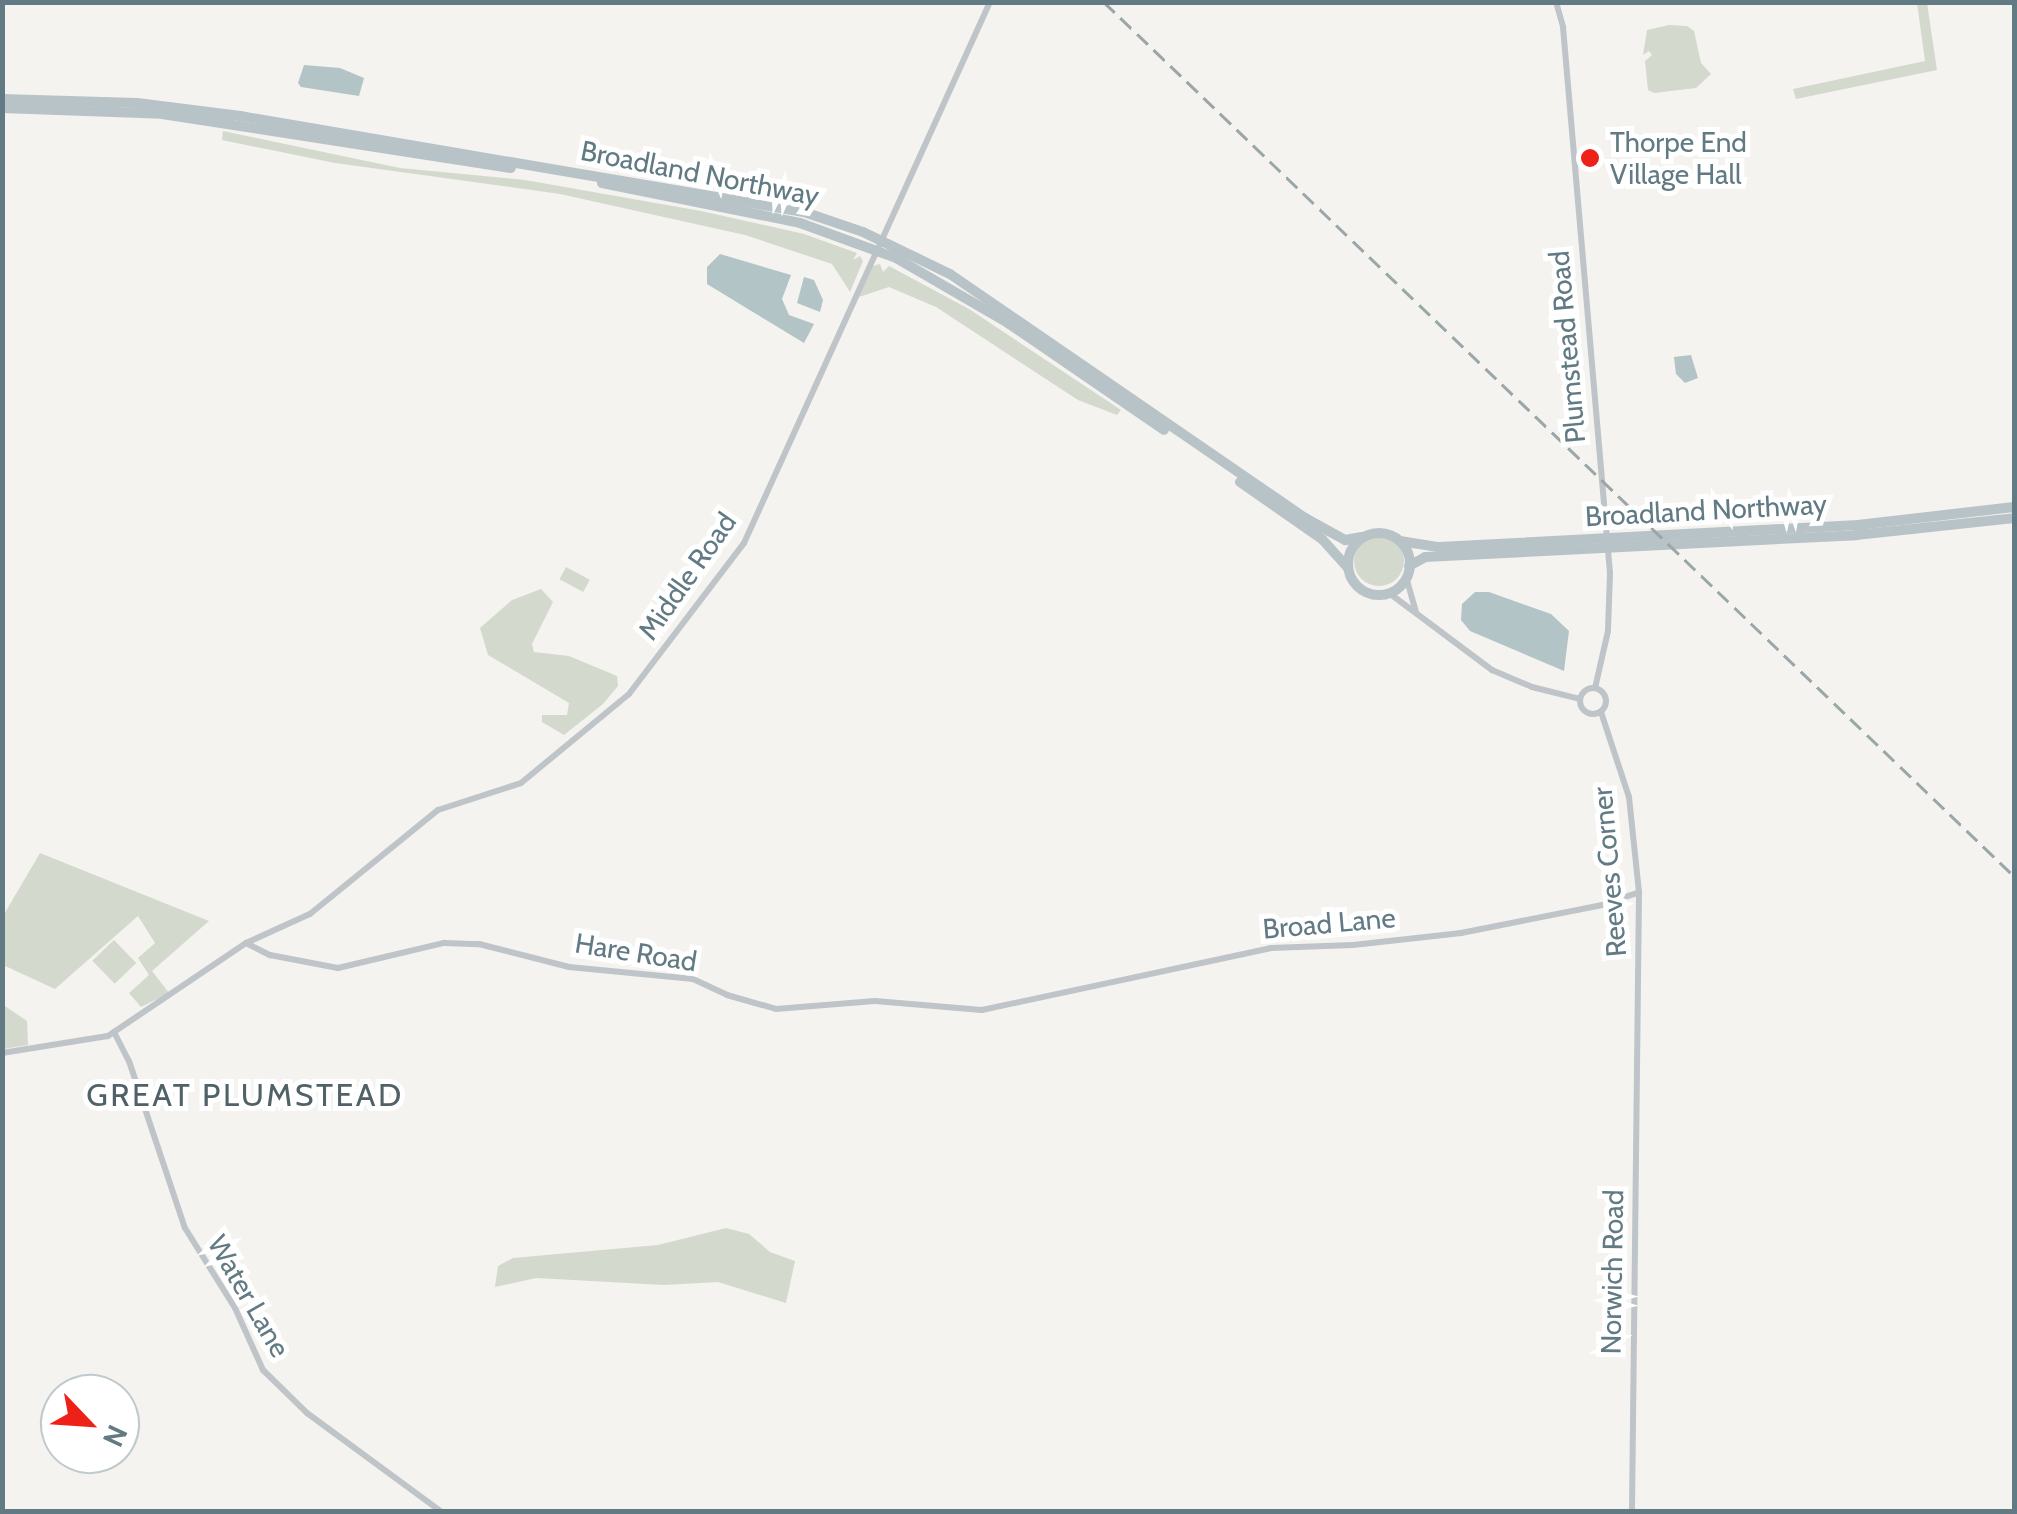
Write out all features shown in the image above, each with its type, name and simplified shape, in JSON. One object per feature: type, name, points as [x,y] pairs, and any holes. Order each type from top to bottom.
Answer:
[{"type":"highway","name":"Broadland Northway","points":[[2,99],[137,104],[240,116],[804,212],[862,232],[950,274],[1305,518],[1345,540],[1362,538]]},
{"type":"highway","name":"Broadland Northway","points":[[2,108],[124,111],[232,123],[737,207],[858,242],[896,258],[1008,323],[1322,539],[1348,568]]},
{"type":"highway","name":"Broadland Northway","points":[[1408,572],[1425,557],[1722,537],[2014,507]]},
{"type":"highway","name":"Broadland Northway","points":[[1722,537],[1856,535],[2014,518]]},
{"type":"highway","points":[[1384,533],[1400,541],[1408,572],[1389,593],[1362,590],[1348,568],[1350,550],[1362,538],[1384,533]]},
{"type":"highway","name":"Broadland Northway","points":[[1400,541],[1439,547],[1561,546]]},
{"type":"street","name":"Middle Road","points":[[2,1053],[74,1045],[114,1032],[246,943],[310,914],[438,810],[520,783],[628,694],[744,543],[990,2]]},
{"type":"street","name":"Plumstead Road","points":[[1556,2],[1562,27],[1610,573],[1608,631],[1595,688],[1605,696],[1601,712]]},
{"type":"street","points":[[1408,572],[1417,612]]},
{"type":"street","points":[[1389,593],[1492,670],[1532,687],[1580,699],[1588,714],[1601,712]]},
{"type":"street","points":[[1580,699],[1587,689],[1595,688]]},
{"type":"street","name":"Reeves Corner","points":[[1601,712],[1629,797],[1639,892],[1638,1034]]},
{"type":"street","name":"Broad Lane","points":[[1023,1004],[1271,948],[1353,945],[1461,933],[1602,905],[1639,892]]},
{"type":"street","name":"Hare Road","points":[[246,943],[270,955],[338,968],[444,944],[480,944],[570,967],[693,979],[726,995],[776,1009],[875,1001],[958,1010],[1023,1004]]},
{"type":"street","name":"Water Lane","points":[[114,1032],[129,1061],[185,1228],[235,1308],[263,1370],[308,1413],[442,1512]]},
{"type":"street","name":"Norwich Road","points":[[1632,1512],[1638,1034]]},
{"type":"shaded area","points":[[1917,3],[1927,3],[1937,70],[1796,99],[1793,89],[1925,61]]},
{"type":"shaded area","points":[[1687,26],[1694,31],[1701,63],[1711,74],[1696,88],[1654,93],[1648,90],[1645,61],[1652,55],[1649,51],[1643,55],[1647,30]]},
{"type":"shaded area","points":[[304,65],[340,68],[364,78],[359,96],[301,87],[298,83]]},
{"type":"shaded area","points":[[223,131],[400,168],[525,180],[701,211],[804,234],[857,253],[853,260],[860,256],[863,261],[850,292],[832,264],[745,235],[560,194],[335,163],[222,140]]},
{"type":"shaded area","points":[[720,254],[791,275],[782,299],[789,315],[814,324],[804,343],[707,284],[707,267]]},
{"type":"shaded area","points":[[880,264],[883,272],[889,266],[969,309],[1121,410],[1117,415],[1078,400],[936,307],[889,287],[859,297],[873,266]]},
{"type":"shaded area","points":[[804,277],[814,280],[823,300],[820,312],[797,303]]},
{"type":"shaded area","points":[[1691,355],[1698,378],[1685,383],[1676,374],[1674,357]]},
{"type":"shaded area","points":[[1379,536],[1397,543],[1404,561],[1397,579],[1379,586],[1361,579],[1354,561],[1361,543]]},
{"type":"shaded area","points":[[566,567],[590,580],[583,592],[559,579]]},
{"type":"shaded area","points":[[541,589],[553,602],[532,644],[534,652],[569,656],[617,676],[618,686],[603,704],[564,735],[542,722],[542,715],[567,715],[569,703],[488,655],[480,628],[512,600]]},
{"type":"shaded area","points":[[1475,592],[1489,592],[1551,614],[1569,631],[1564,671],[1470,631],[1461,620],[1462,604]]},
{"type":"shaded area","points":[[40,853],[209,921],[152,971],[169,993],[141,1007],[129,993],[149,975],[138,958],[155,943],[138,916],[55,989],[3,965],[3,916]]},
{"type":"shaded area","points":[[114,940],[136,963],[115,984],[92,961]]},
{"type":"shaded area","points":[[2,1004],[27,1021],[28,1045],[3,1049]]},
{"type":"shaded area","points":[[726,1228],[749,1234],[770,1252],[795,1261],[786,1303],[718,1282],[664,1285],[536,1278],[495,1287],[498,1266],[513,1258],[658,1245]]},
{"type":"railway","points":[[1104,2],[2014,876]]},
{"type":"place","name":"Thorpe End Village Hall","points":[[1590,158]]},
{"type":"district","name":"GREAT PLUMSTEAD","points":[[245,1095]]}]
